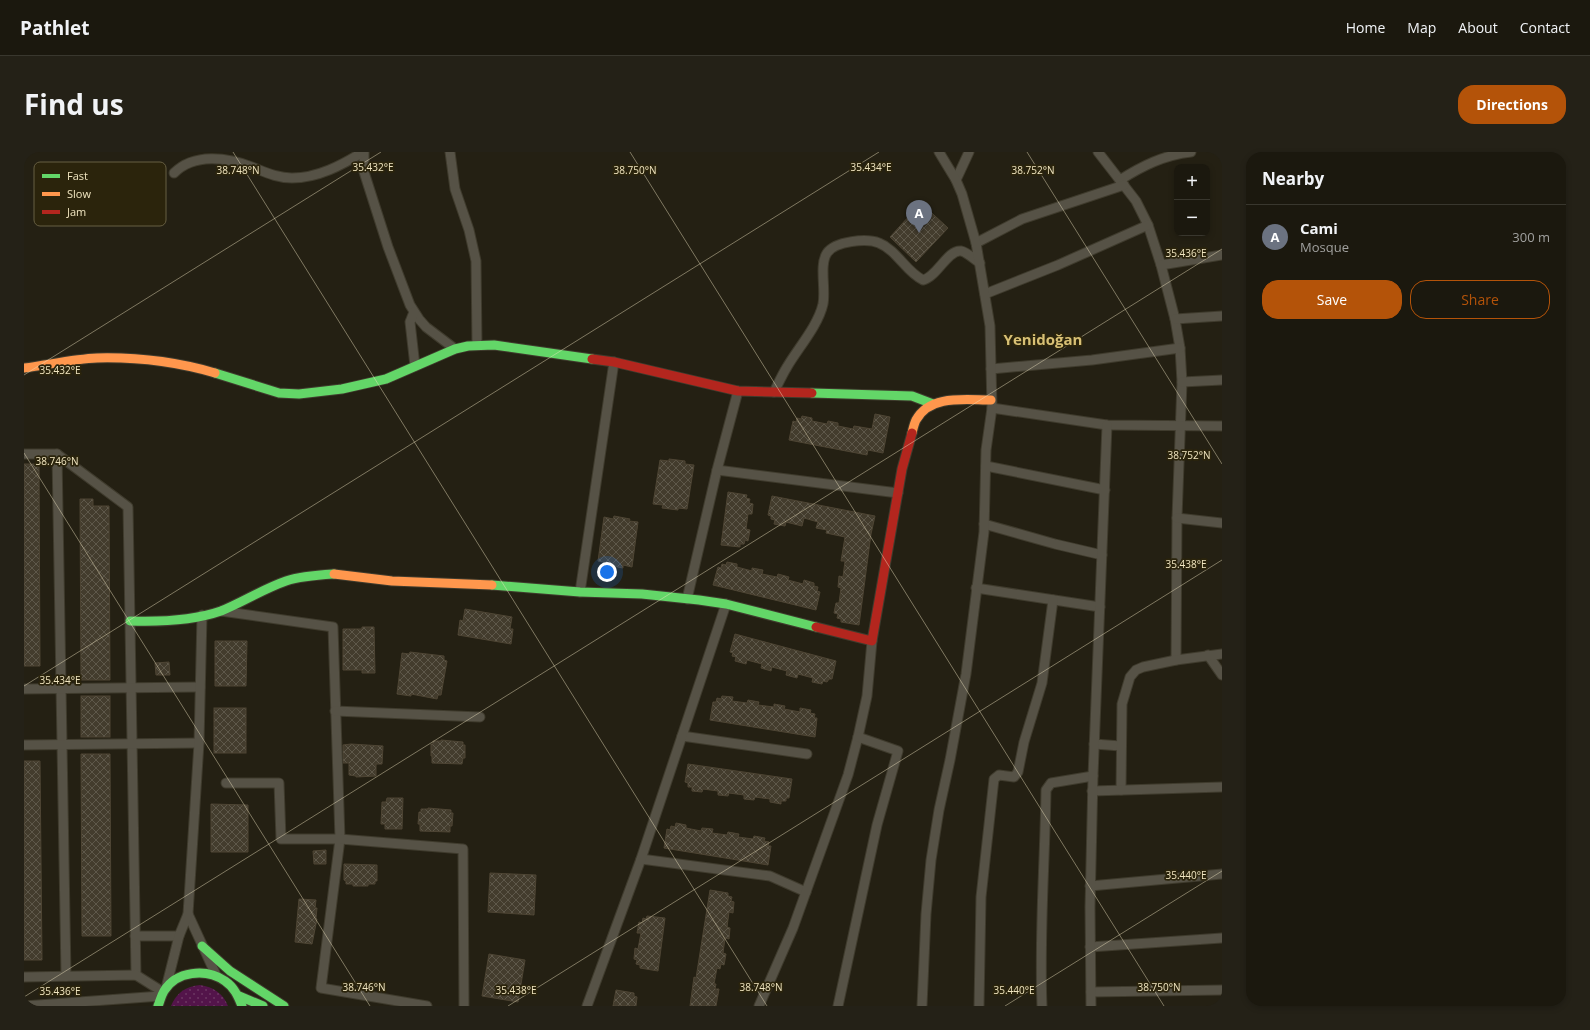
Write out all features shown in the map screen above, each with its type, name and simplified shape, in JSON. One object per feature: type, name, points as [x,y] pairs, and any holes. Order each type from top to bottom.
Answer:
[{"type":"street","points":[[174,173],[191,161],[215,159],[240,163],[272,176],[282,178],[302,178],[325,172],[363,152],[364,172],[374,205],[399,276],[414,312],[426,327],[455,349]]},
{"type":"street","points":[[450,152],[455,190],[470,230],[476,261],[477,345]]},
{"type":"street","points":[[922,1006],[926,914],[931,860],[939,810],[966,674],[984,524],[986,450],[992,404],[992,342],[986,294],[976,243],[964,201],[956,180],[939,152]]},
{"type":"street","points":[[956,180],[969,152]]},
{"type":"street","points":[[1098,152],[1136,201],[1148,226],[1161,265],[1175,319],[1180,348],[1182,382],[1177,518],[1176,660]]},
{"type":"street","points":[[976,243],[1022,219],[1122,182],[1137,169],[1157,156],[1191,152]]},
{"type":"street","points":[[986,294],[1148,226]]},
{"type":"street","points":[[774,392],[786,368],[818,316],[823,304],[825,258],[831,249],[842,244],[866,240],[879,243],[923,280],[930,277],[949,256],[959,251],[963,251],[980,263]]},
{"type":"street","points":[[1161,265],[1222,255]]},
{"type":"street","points":[[414,312],[410,322],[415,366]]},
{"type":"street","points":[[1175,319],[1222,316]]},
{"type":"street","points":[[24,368],[96,358],[144,359],[207,371],[279,393],[299,394],[342,390],[386,379],[455,349],[477,345],[505,346],[614,362],[738,391],[912,396],[933,404]]},
{"type":"street","points":[[991,369],[1092,360],[1180,348]]},
{"type":"street","points":[[580,592],[614,362]]},
{"type":"street","points":[[1182,382],[1222,380]]},
{"type":"street","points":[[687,599],[717,470],[738,391]]},
{"type":"street","points":[[759,1006],[793,928],[848,774],[867,696],[872,641],[902,469],[916,420],[923,411],[933,404],[945,400],[992,404],[1107,425],[1222,426]]},
{"type":"street","points":[[1091,1006],[1090,886],[1092,791],[1107,425]]},
{"type":"street","points":[[24,454],[57,454],[128,507],[136,975]]},
{"type":"street","points":[[57,454],[66,976]]},
{"type":"street","points":[[986,466],[1105,490]]},
{"type":"street","points":[[717,470],[898,493]]},
{"type":"street","points":[[1177,518],[1222,523]]},
{"type":"street","points":[[984,524],[1102,555]]},
{"type":"street","points":[[130,621],[169,621],[220,611],[286,581],[306,576],[324,574],[392,581],[482,584],[580,592],[642,594],[687,599],[726,604],[872,641]]},
{"type":"street","points":[[976,588],[1100,607]]},
{"type":"street","points":[[980,1006],[981,897],[994,779],[999,775],[1014,777],[1018,772],[1024,742],[1042,683],[1053,600]]},
{"type":"street","points":[[587,1006],[641,859],[726,604]]},
{"type":"street","points":[[220,611],[333,627],[340,838],[321,988],[427,1006]]},
{"type":"street","points":[[158,1006],[179,936],[188,914],[199,743],[202,615]]},
{"type":"street","points":[[1121,790],[1122,704],[1130,677],[1136,670],[1143,667],[1176,660],[1222,654]]},
{"type":"street","points":[[1208,655],[1222,676]]},
{"type":"street","points":[[24,689],[200,687]]},
{"type":"street","points":[[336,711],[480,717]]},
{"type":"street","points":[[682,736],[807,754]]},
{"type":"street","points":[[838,1006],[877,825],[898,751],[858,737]]},
{"type":"street","points":[[24,745],[199,743]]},
{"type":"street","points":[[1094,744],[1121,746]]},
{"type":"street","points":[[1042,1006],[1040,973],[1045,860],[1046,790],[1051,783],[1093,776]]},
{"type":"street","points":[[226,783],[279,783],[281,839],[340,838],[463,849],[464,1006]]},
{"type":"street","points":[[1092,791],[1222,787]]},
{"type":"street","points":[[641,859],[770,876],[806,892]]},
{"type":"street","points":[[1090,886],[1222,874]]},
{"type":"street","points":[[188,914],[216,975]]},
{"type":"street","points":[[136,936],[179,936]]},
{"type":"street","points":[[1090,947],[1222,938]]},
{"type":"street","points":[[202,946],[230,971],[284,1006]]},
{"type":"street","points":[[24,1006],[163,992],[177,978],[200,972],[216,975],[229,984],[239,996],[242,1006]]},
{"type":"street","points":[[24,977],[136,975],[163,992]]},
{"type":"street","points":[[1091,992],[1222,990]]},
{"type":"street","points":[[239,996],[263,1006]]},
{"type":"shaded area","points":[[200,985],[217,991],[226,1001],[228,1006],[171,1006],[173,1001],[182,991],[190,987]]},
{"type":"building","points":[[921,203],[948,228],[916,262],[890,237]]},
{"type":"building","points":[[875,414],[890,417],[883,453],[868,450],[867,455],[789,440],[793,421],[796,422],[797,418],[801,419],[802,416],[812,418],[812,421],[827,424],[828,421],[838,423],[838,426],[853,429],[854,426],[872,429]]},
{"type":"building","points":[[669,459],[685,461],[685,464],[694,465],[687,509],[678,508],[678,510],[662,508],[663,505],[653,504],[660,460],[669,461]]},
{"type":"building","points":[[24,464],[39,464],[40,666],[24,666]]},
{"type":"building","points":[[728,492],[747,495],[746,498],[750,499],[749,503],[753,504],[752,514],[748,514],[746,529],[750,530],[748,541],[745,540],[744,544],[740,544],[740,547],[721,545]]},
{"type":"building","points":[[772,496],[875,516],[871,534],[859,625],[841,622],[841,619],[837,618],[838,614],[834,613],[836,603],[839,603],[841,588],[838,587],[839,576],[843,577],[845,561],[841,561],[845,537],[826,533],[827,530],[816,528],[818,522],[804,518],[802,526],[786,522],[785,526],[774,524],[775,520],[771,519],[771,516],[768,515]]},
{"type":"building","points":[[80,499],[93,499],[93,506],[109,506],[110,680],[81,680]]},
{"type":"building","points":[[614,516],[630,519],[629,521],[638,522],[632,567],[623,565],[623,568],[607,565],[607,563],[598,561],[604,517],[613,519]]},
{"type":"building","points":[[727,562],[737,564],[737,567],[752,571],[752,568],[763,570],[762,574],[777,577],[778,574],[789,577],[788,580],[803,584],[804,580],[814,583],[814,586],[818,587],[817,591],[820,592],[816,610],[713,585],[718,567],[721,568],[722,564],[726,565]]},
{"type":"building","points":[[465,609],[512,617],[510,629],[513,629],[511,644],[458,635],[460,620],[463,621]]},
{"type":"building","points":[[362,627],[374,627],[375,673],[362,673],[362,670],[343,670],[343,629],[362,629]]},
{"type":"building","points":[[735,634],[836,661],[832,679],[829,679],[827,682],[823,681],[822,684],[812,682],[813,678],[798,674],[797,678],[786,675],[787,671],[772,667],[771,671],[761,668],[762,664],[747,660],[746,664],[735,661],[736,657],[732,656],[733,653],[730,652]]},
{"type":"building","points":[[215,641],[247,641],[246,686],[215,686]]},
{"type":"building","points":[[410,652],[444,656],[444,660],[447,661],[441,695],[438,695],[437,699],[411,694],[411,696],[397,694],[402,653],[409,654]]},
{"type":"building","points":[[169,662],[170,675],[156,675],[155,663]]},
{"type":"building","points":[[81,696],[110,696],[110,737],[81,737]]},
{"type":"building","points":[[722,696],[733,697],[732,701],[747,703],[748,700],[759,702],[758,705],[774,707],[774,704],[785,706],[784,709],[800,712],[800,708],[811,710],[810,713],[815,714],[814,718],[817,718],[815,737],[710,720],[713,702],[716,702],[717,698],[721,699]]},
{"type":"building","points":[[214,708],[246,708],[246,753],[214,753]]},
{"type":"building","points":[[441,740],[463,742],[463,745],[465,745],[465,758],[463,758],[462,764],[432,763],[431,744],[433,744],[433,741]]},
{"type":"building","points":[[343,745],[383,746],[382,764],[376,764],[376,776],[356,777],[349,775],[349,763],[343,763]]},
{"type":"building","points":[[81,754],[110,754],[111,936],[82,936]]},
{"type":"building","points":[[24,761],[40,761],[42,960],[24,960]]},
{"type":"building","points":[[688,764],[792,779],[789,798],[786,798],[786,801],[781,801],[781,804],[770,802],[770,799],[755,797],[754,800],[744,799],[744,795],[729,793],[728,796],[718,795],[718,791],[703,789],[702,792],[692,791],[692,787],[688,787],[688,783],[685,782]]},
{"type":"building","points":[[387,798],[403,798],[402,829],[385,829],[385,824],[381,824],[382,802],[386,802]]},
{"type":"building","points":[[211,804],[248,805],[248,852],[211,852]]},
{"type":"building","points":[[428,808],[451,810],[451,813],[453,813],[450,832],[420,831],[420,824],[418,824],[419,812],[421,812],[421,809]]},
{"type":"building","points":[[676,823],[686,825],[686,828],[701,831],[702,828],[713,829],[712,833],[727,835],[728,832],[739,834],[738,837],[753,839],[754,836],[765,838],[764,841],[769,842],[768,846],[771,846],[768,865],[664,848],[667,829],[670,830],[671,826],[675,827]]},
{"type":"building","points":[[326,850],[326,864],[314,864],[313,851]]},
{"type":"building","points":[[344,864],[377,865],[377,881],[375,881],[375,884],[368,884],[368,886],[353,886],[353,884],[346,884],[346,881],[344,880]]},
{"type":"building","points":[[490,873],[536,875],[534,915],[488,912]]},
{"type":"building","points":[[710,890],[728,893],[728,896],[732,897],[731,901],[734,902],[733,913],[729,912],[727,927],[730,928],[729,939],[725,938],[723,953],[726,954],[724,965],[721,964],[720,969],[717,968],[714,984],[716,984],[715,989],[719,989],[716,1006],[690,1006],[694,977],[696,978]]},
{"type":"building","points":[[299,899],[316,900],[315,908],[317,908],[317,919],[312,944],[295,942]]},
{"type":"building","points":[[647,916],[665,918],[658,971],[640,968],[640,965],[636,964],[637,960],[634,959],[635,948],[638,949],[641,933],[637,933],[639,922],[642,923],[643,918],[646,919]]},
{"type":"building","points":[[489,954],[525,960],[518,1002],[482,996]]},
{"type":"building","points":[[616,990],[634,993],[634,996],[637,997],[636,1006],[613,1006]]},
{"type":"traffic: fast","points":[[215,373],[279,393],[299,394],[342,389],[386,379],[455,349],[468,346],[494,345],[592,359]]},
{"type":"traffic: fast","points":[[812,393],[912,396],[933,404]]},
{"type":"traffic: fast","points":[[130,621],[176,620],[199,617],[221,611],[269,588],[292,579],[334,574]]},
{"type":"traffic: fast","points":[[492,585],[580,592],[642,594],[699,600],[726,604],[816,627]]},
{"type":"traffic: fast","points":[[202,946],[230,971],[284,1006]]},
{"type":"traffic: fast","points":[[158,1006],[161,997],[169,984],[184,976],[201,973],[209,974],[228,983],[235,992],[242,1006]]},
{"type":"traffic: fast","points":[[239,996],[263,1006]]},
{"type":"traffic: slow","points":[[24,368],[79,360],[112,358],[142,359],[172,363],[215,373]]},
{"type":"traffic: slow","points":[[912,433],[916,420],[922,412],[939,402],[960,399],[991,400]]},
{"type":"traffic: slow","points":[[334,574],[392,581],[492,585]]},
{"type":"traffic: jam","points":[[592,359],[614,362],[738,391],[812,393]]},
{"type":"traffic: jam","points":[[816,627],[872,641],[902,469],[912,433]]},
{"type":"place","name":"Cami","points":[[919,233]]},
{"type":"district","name":"Yenidoğan","points":[[1043,339]]}]
